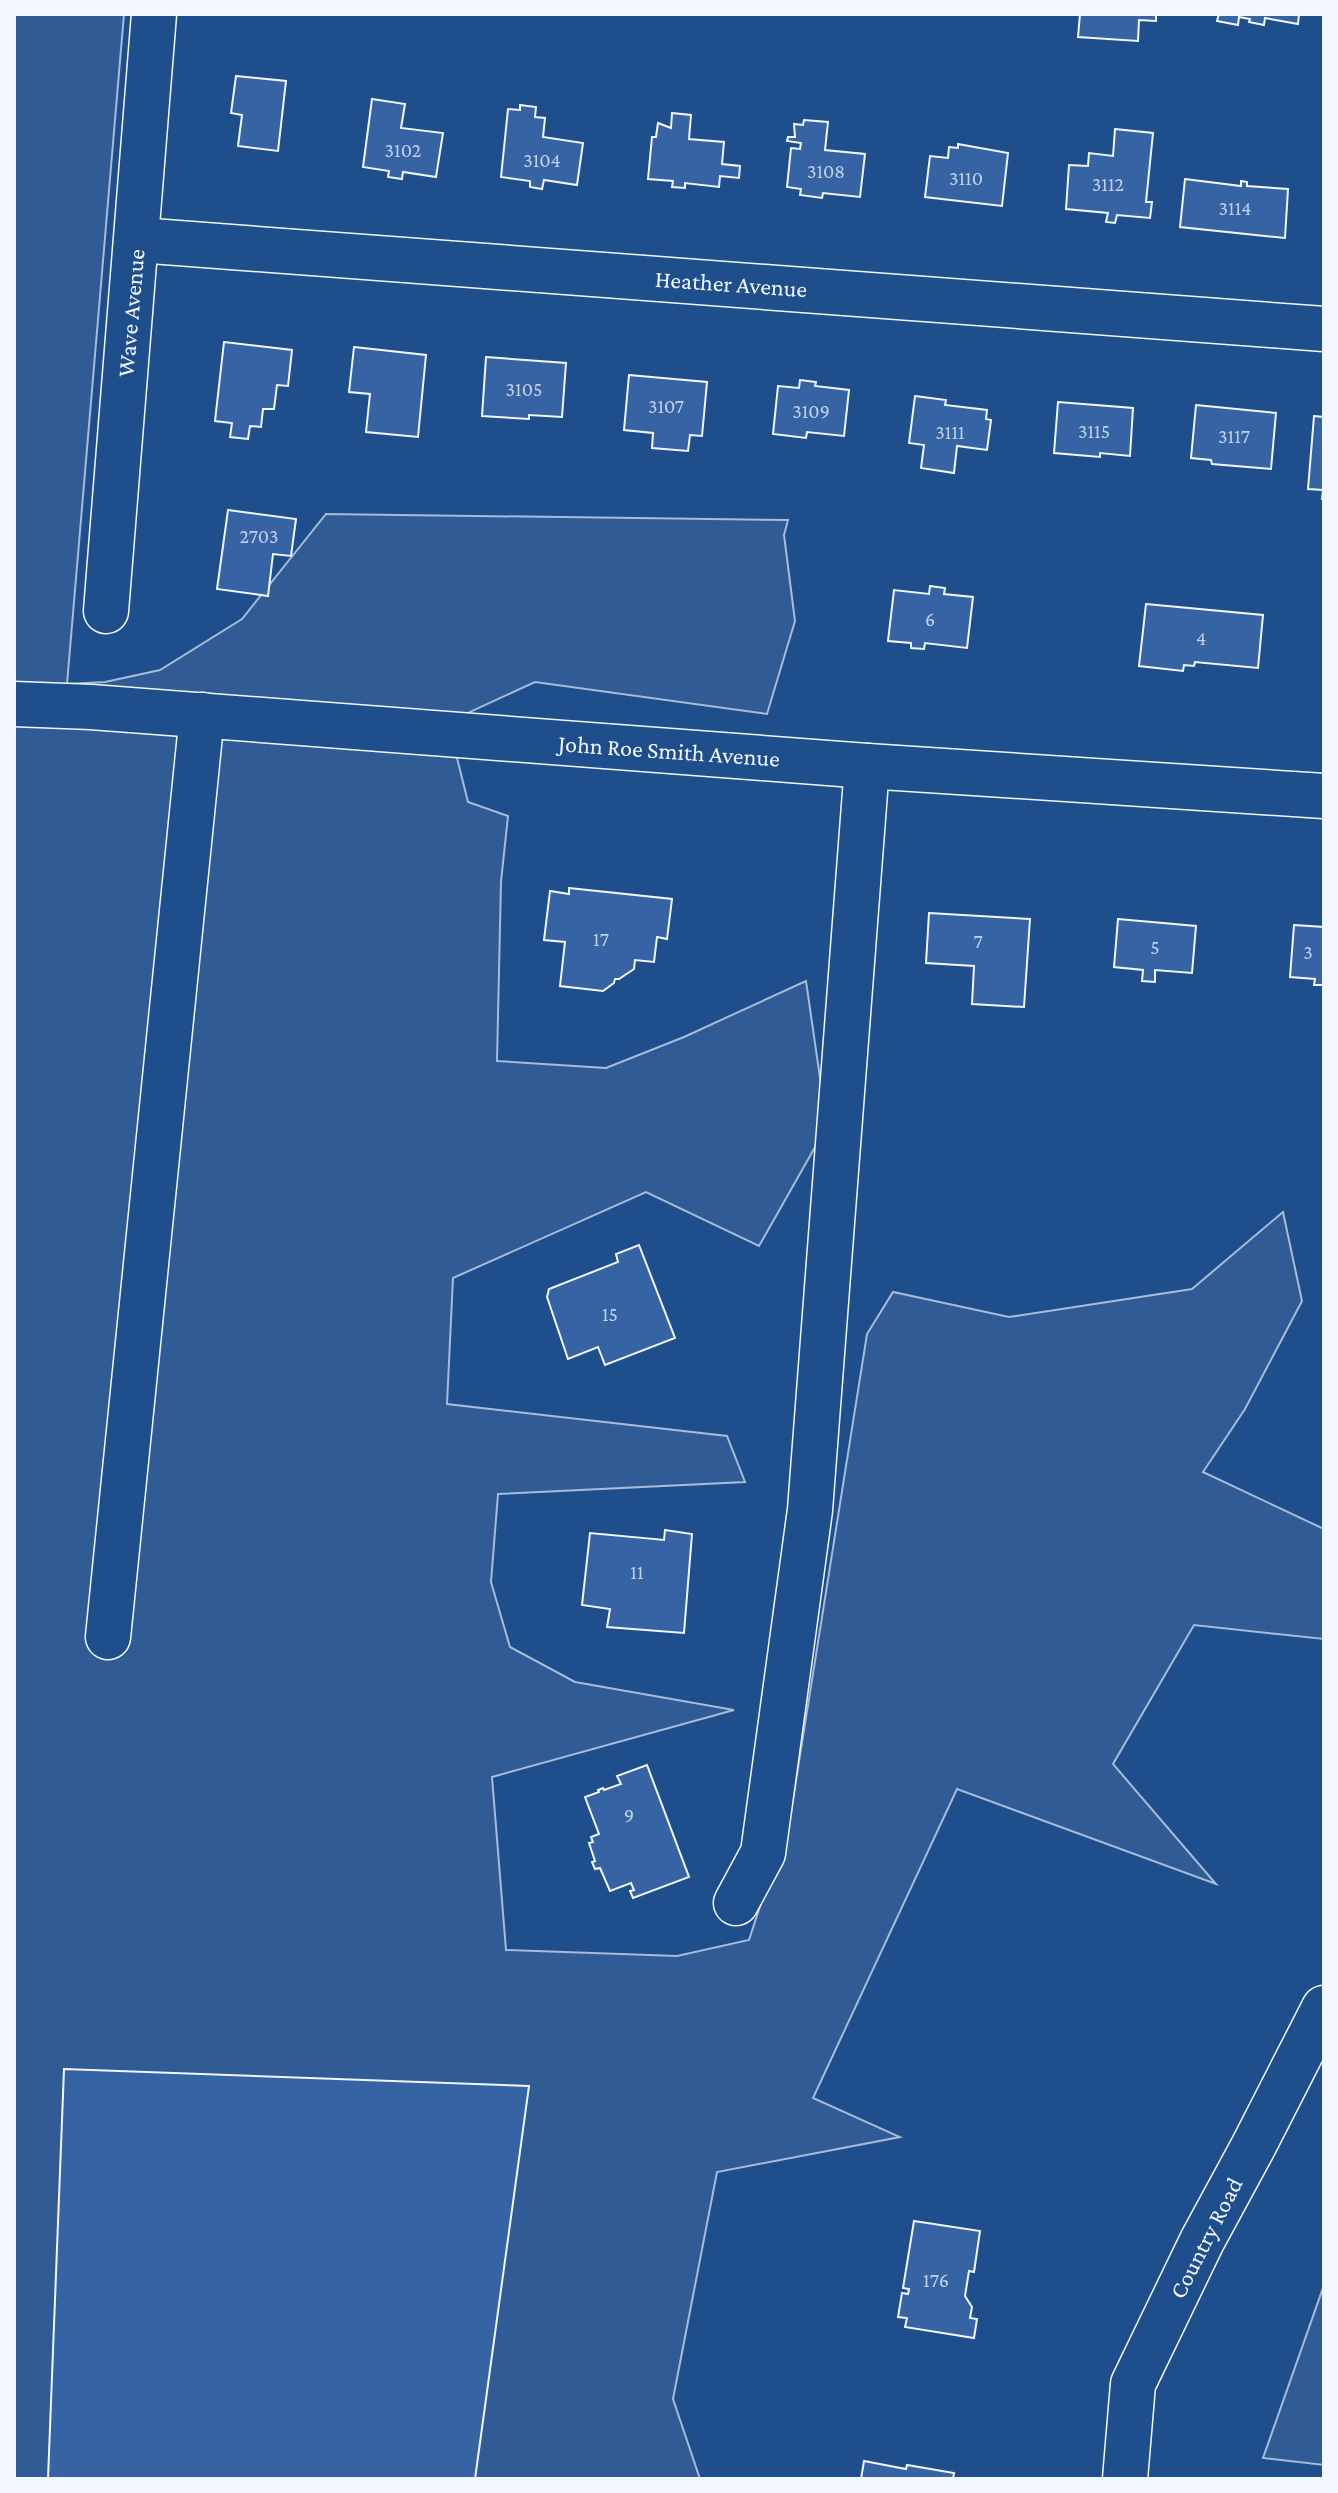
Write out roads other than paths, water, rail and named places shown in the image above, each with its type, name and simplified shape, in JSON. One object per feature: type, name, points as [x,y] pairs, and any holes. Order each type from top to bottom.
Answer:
[{"type":"street","name":"Wave Avenue","points":[[106,611],[154,14]]},
{"type":"street","name":"Heather Avenue","points":[[138,240],[1324,329]]},
{"type":"street","name":"John Roe Smith Avenue","points":[[14,704],[1324,796]]},
{"type":"street","points":[[108,1637],[202,715]]},
{"type":"street","points":[[736,1903],[763,1853],[810,1510],[867,766]]},
{"type":"street","name":"Country Road","points":[[1125,2479],[1133,2384],[1202,2241],[1324,2008]]}]
